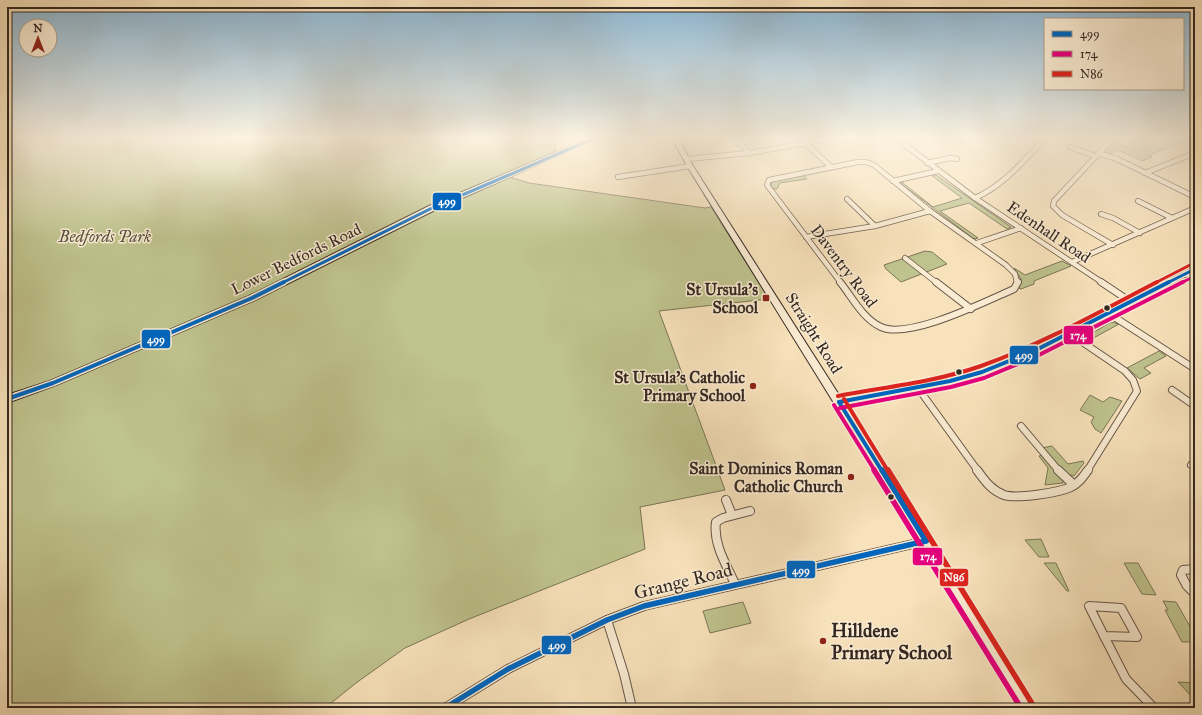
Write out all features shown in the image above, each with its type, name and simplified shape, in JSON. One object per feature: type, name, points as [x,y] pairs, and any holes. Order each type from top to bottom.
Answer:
[{"type":"street","name":"Lower Bedfords Road","points":[[7,399],[53,383],[252,298],[432,208],[517,171]]},
{"type":"street","points":[[618,177],[650,171]]},
{"type":"street","name":"Straight Road","points":[[694,171],[926,541],[1028,708]]},
{"type":"street","name":"Daventry Road","points":[[806,171],[776,177],[767,182],[768,188],[869,320],[882,328],[903,330],[932,323],[971,309],[1014,289],[1018,282],[1013,270],[930,211],[882,171]]},
{"type":"street","points":[[893,181],[936,171]]},
{"type":"street","name":"Edenhall Road","points":[[939,171],[975,198],[1131,302]]},
{"type":"street","points":[[975,198],[983,196],[1010,171]]},
{"type":"street","points":[[1081,171],[1054,201],[1053,206],[1062,215],[1113,245]]},
{"type":"street","points":[[1141,171],[1195,197]]},
{"type":"street","points":[[1145,173],[1149,171]]},
{"type":"street","points":[[847,199],[875,226]]},
{"type":"street","points":[[1138,201],[1172,218]]},
{"type":"street","points":[[1072,262],[1195,208]]},
{"type":"street","points":[[806,238],[875,226],[930,211]]},
{"type":"street","points":[[1100,214],[1113,218],[1140,233]]},
{"type":"street","points":[[976,243],[1021,228]]},
{"type":"street","points":[[905,258],[971,309]]},
{"type":"street","points":[[839,402],[950,381],[988,369],[1034,351],[1195,269]]},
{"type":"street","points":[[1186,273],[1195,279]]},
{"type":"street","points":[[1108,313],[1195,369]]},
{"type":"street","points":[[918,388],[989,486],[1008,496],[1019,496],[1066,489],[1084,478],[1137,391],[1133,380],[1125,371],[1069,333]]},
{"type":"street","points":[[1172,390],[1195,406]]},
{"type":"street","points":[[1021,426],[1056,468],[1074,485]]},
{"type":"street","points":[[726,500],[732,515]]},
{"type":"street","points":[[735,584],[716,539],[714,529],[716,522],[732,515],[750,511]]},
{"type":"street","name":"Grange Road","points":[[445,708],[508,669],[607,620],[644,606],[926,541]]},
{"type":"street","points":[[1195,569],[1183,570],[1181,575],[1187,586],[1195,594]]},
{"type":"street","points":[[1104,636],[1137,637],[1121,608],[1089,606],[1104,636],[1126,679],[1154,708]]},
{"type":"street","points":[[607,620],[624,674],[632,708]]},
{"type":"green space","name":"Bedfords Park","points":[[7,171],[511,171],[503,175],[529,183],[705,208],[711,207],[769,299],[659,311],[725,490],[640,507],[645,549],[469,619],[405,648],[356,683],[325,708],[7,708]]},
{"type":"green space","points":[[803,175],[807,179],[780,183],[777,189],[773,189],[771,186],[772,181]]},
{"type":"green space","points":[[931,175],[936,175],[1011,227],[1007,229],[969,203],[940,211],[978,238],[974,239],[900,183],[903,182],[933,207],[962,198]]},
{"type":"green space","points":[[925,251],[932,252],[947,264],[901,282],[886,269],[884,265]]},
{"type":"green space","points":[[1062,261],[1071,266],[1034,281],[1034,284],[1021,289],[1019,288],[1021,279],[1014,268],[1025,275]]},
{"type":"green space","points":[[1111,322],[1119,324],[1088,341],[1084,338]]},
{"type":"green space","points":[[1159,351],[1166,356],[1144,368],[1151,373],[1140,379],[1127,368]]},
{"type":"green space","points":[[1090,395],[1103,402],[1110,397],[1122,401],[1101,433],[1095,429],[1091,422],[1094,417],[1080,410]]},
{"type":"green space","points":[[1052,446],[1068,464],[1083,461],[1084,463],[1074,476],[1066,474],[1042,448]]},
{"type":"green space","points":[[1043,455],[1063,477],[1063,483],[1045,485],[1048,468],[1039,456]]},
{"type":"green space","points":[[1041,539],[1049,557],[1039,557],[1025,540]]},
{"type":"green space","points":[[1044,563],[1056,563],[1069,591],[1067,591]]},
{"type":"green space","points":[[1124,563],[1138,563],[1156,595],[1142,594]]},
{"type":"green space","points":[[1163,601],[1176,602],[1195,635],[1195,642],[1182,642],[1165,610],[1168,610]]},
{"type":"green space","points":[[743,602],[751,623],[710,633],[703,611]]},
{"type":"green space","points":[[1178,682],[1195,683],[1195,700]]},
{"type":"transit line","name":"499","points":[[7,399],[53,383],[252,298],[432,208],[517,171]]},
{"type":"transit line","name":"N86","points":[[838,396],[949,375],[980,366],[1032,346],[1192,264]]},
{"type":"transit line","name":"499","points":[[839,402],[950,381],[982,372],[1034,351],[1195,269]]},
{"type":"transit line","name":"174","points":[[840,408],[951,387],[984,378],[1037,356],[1195,276]]},
{"type":"transit line","name":"N86","points":[[844,399],[1033,705]]},
{"type":"transit line","name":"499","points":[[839,402],[926,541]]},
{"type":"transit line","name":"174","points":[[834,405],[1021,708]]},
{"type":"transit line","name":"499","points":[[445,708],[508,669],[607,620],[644,606],[926,541]]},
{"type":"place","name":"St Ursula's School","points":[[766,298]]},
{"type":"place","name":"St Ursula's Catholic Primary School","points":[[753,386]]},
{"type":"place","name":"Saint Dominics Roman Catholic Church","points":[[851,477]]},
{"type":"place","name":"Hilldene Primary School","points":[[823,641]]}]
